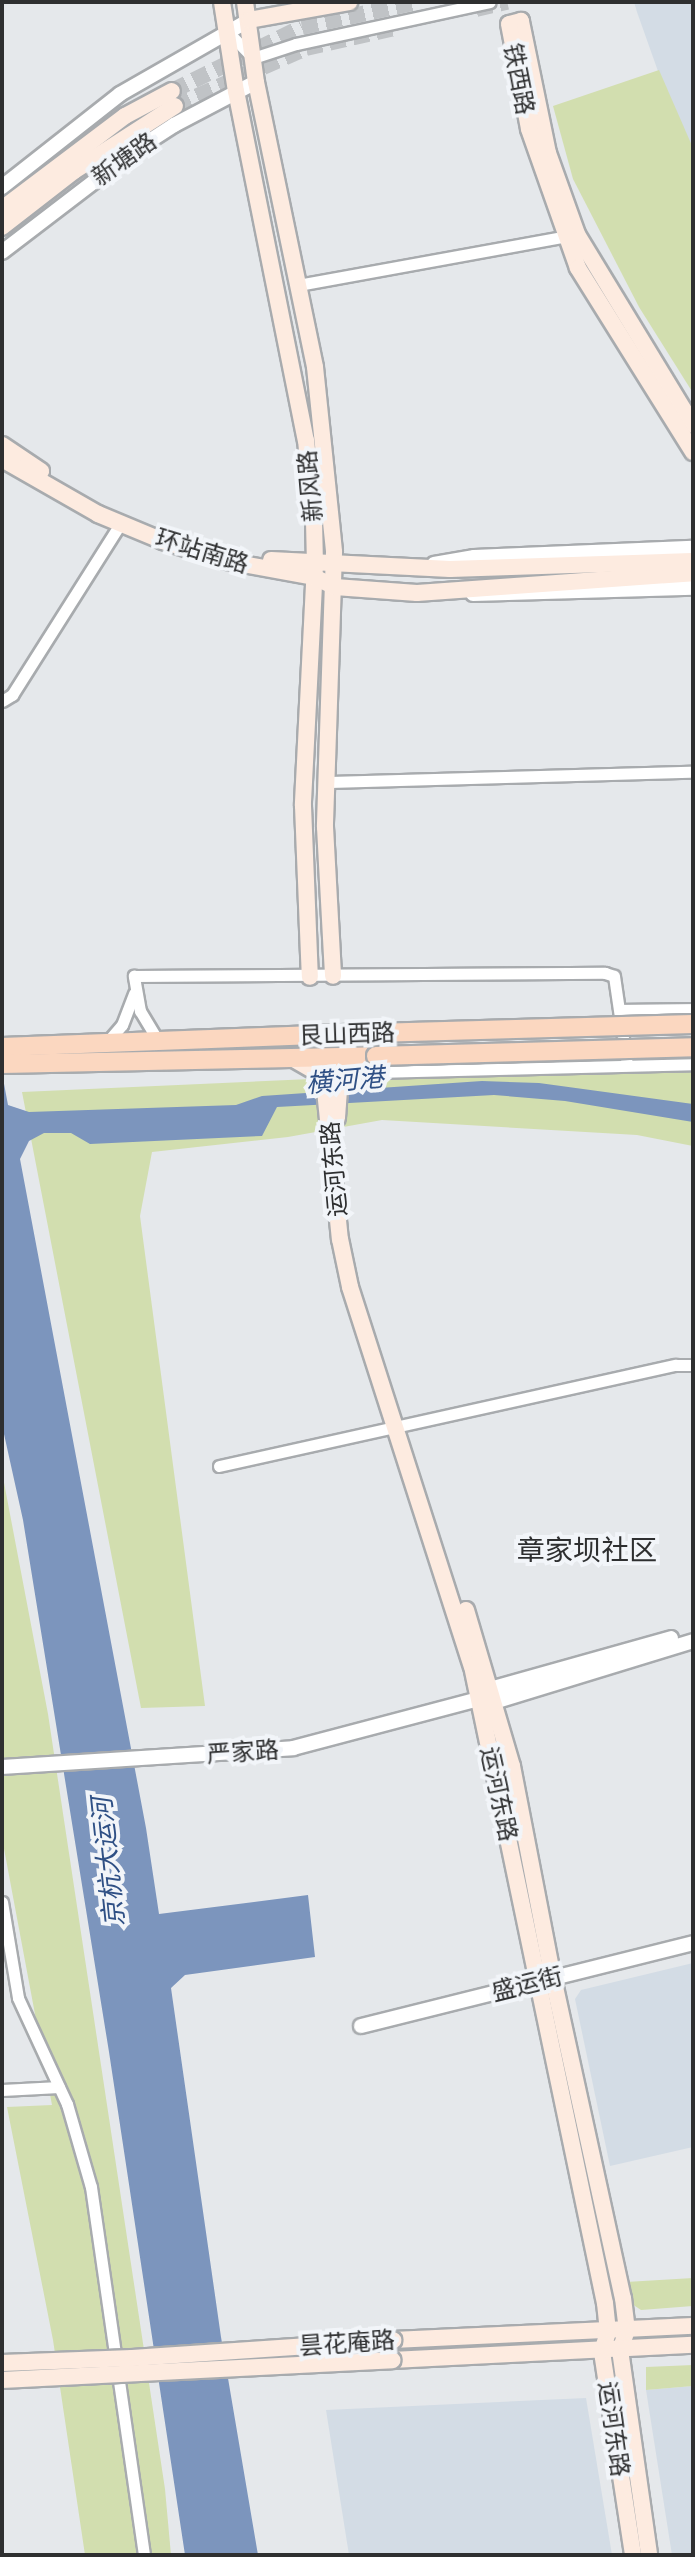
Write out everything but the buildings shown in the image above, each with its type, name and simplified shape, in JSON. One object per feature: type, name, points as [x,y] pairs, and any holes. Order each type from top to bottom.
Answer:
[{"type":"main road","name":"新风路","points":[[222,2],[236,91],[306,440],[315,571],[303,806],[310,977]]},
{"type":"main road","name":"新风路","points":[[245,2],[256,82],[315,367],[335,564],[326,782],[333,976]]},
{"type":"main road","points":[[249,20],[344,3]]},
{"type":"main road","name":"铁西路","points":[[693,425],[571,235],[529,129],[509,24],[521,21],[544,141],[571,235],[578,268],[693,452]]},
{"type":"main road","name":"新塘路","points":[[2,209],[125,116],[173,98],[2,227]]},
{"type":"main road","name":"环站南路","points":[[2,445],[89,498],[151,525],[248,555],[315,571],[335,587],[417,593],[693,573]]},
{"type":"main road","name":"环站南路","points":[[2,459],[67,498],[120,524],[226,561],[315,571],[335,564],[410,568],[692,561]]},
{"type":"main road","points":[[306,906],[329,905]]},
{"type":"main road","name":"艮山西路","points":[[5,1055],[108,1041],[693,1024]]},
{"type":"main road","name":"艮山西路","points":[[5,1055],[292,1058],[693,1047]]},
{"type":"main road","name":"运河东路","points":[[350,1057],[332,1090],[332,1108],[357,1274],[401,1427],[512,1766],[546,1980],[605,2303],[608,2332],[602,2352],[633,2555]]},
{"type":"main road","name":"运河东路","points":[[292,1058],[316,1072],[332,1090]]},
{"type":"main road","name":"运河东路","points":[[546,1980],[623,2298],[627,2330],[620,2350],[649,2555]]},
{"type":"main road","name":"昙花庵路","points":[[2,2363],[693,2326]]},
{"type":"main road","name":"昙花庵路","points":[[2,2380],[693,2345]]},
{"type":"street","points":[[228,32],[253,58],[296,44],[490,2]]},
{"type":"street","points":[[2,187],[120,94],[249,20]]},
{"type":"street","name":"新塘路","points":[[2,252],[110,168],[174,125],[256,82]]},
{"type":"street","points":[[298,285],[571,235]]},
{"type":"street","points":[[2,701],[12,695],[120,524]]},
{"type":"street","name":"环站南路","points":[[410,568],[474,557],[693,548]]},
{"type":"street","name":"环站南路","points":[[417,593],[456,592],[484,596],[693,588]]},
{"type":"street","points":[[326,782],[693,772]]},
{"type":"street","points":[[157,1039],[146,1025],[134,993],[134,976],[605,973],[614,976],[627,1065]]},
{"type":"street","points":[[108,1041],[122,1025],[134,993]]},
{"type":"street","points":[[620,1010],[693,1009]]},
{"type":"street","name":"艮山西路","points":[[350,1057],[361,1072],[693,1064]]},
{"type":"street","points":[[219,1466],[676,1365],[693,1365]]},
{"type":"street","name":"严家路","points":[[487,1697],[693,1632]]},
{"type":"street","name":"严家路","points":[[2,1767],[293,1748],[693,1641]]},
{"type":"street","points":[[2,1902],[18,1998],[59,2087],[91,2187],[144,2555]]},
{"type":"street","name":"盛运街","points":[[361,2026],[693,1943]]},
{"type":"street","points":[[2,2090],[59,2087]]},
{"type":"shaded area","points":[[634,2],[693,2],[693,170],[637,12]]},
{"type":"shaded area","points":[[693,1963],[693,2147],[610,2166],[575,1999],[581,1990]]},
{"type":"shaded area","points":[[693,2386],[693,2555],[672,2555],[646,2390]]},
{"type":"shaded area","points":[[586,2398],[612,2555],[349,2555],[326,2410]]},
{"type":"green space","points":[[659,70],[693,148],[693,393],[639,307],[573,179],[553,106]]},
{"type":"green space","points":[[693,1072],[693,1146],[637,1135],[382,1120],[288,1137],[152,1152],[140,1216],[205,1706],[141,1708],[22,1092],[402,1075]]},
{"type":"green space","points":[[2,1472],[48,1714],[165,2489],[171,2555],[85,2555],[53,2340],[7,2107],[52,2105],[2,1838]]},
{"type":"green space","points":[[693,2278],[693,2306],[641,2310],[629,2302],[626,2282]]},
{"type":"green space","points":[[693,2365],[693,2386],[646,2390],[646,2367]]},
{"type":"water","name":"京杭大运河","points":[[2,1073],[8,1105],[29,1112],[236,1105],[262,1096],[482,1081],[539,1083],[693,1104],[693,1122],[565,1101],[494,1095],[277,1107],[262,1136],[90,1144],[71,1133],[44,1133],[29,1141],[20,1159],[146,1828],[159,1914],[308,1895],[315,1957],[185,1975],[171,1988],[221,2337],[258,2555],[185,2555],[109,2052],[23,1520],[2,1425]]},
{"type":"tunnel","points":[[172,91],[302,27],[417,2]]},
{"type":"tunnel","points":[[476,9],[507,2]]},
{"type":"tunnel","points":[[175,106],[306,48],[395,28]]},
{"type":"district","name":"章家坝社区","points":[[587,1550]]},
{"type":"water label","name":"横河港","points":[[345,1081]]}]
